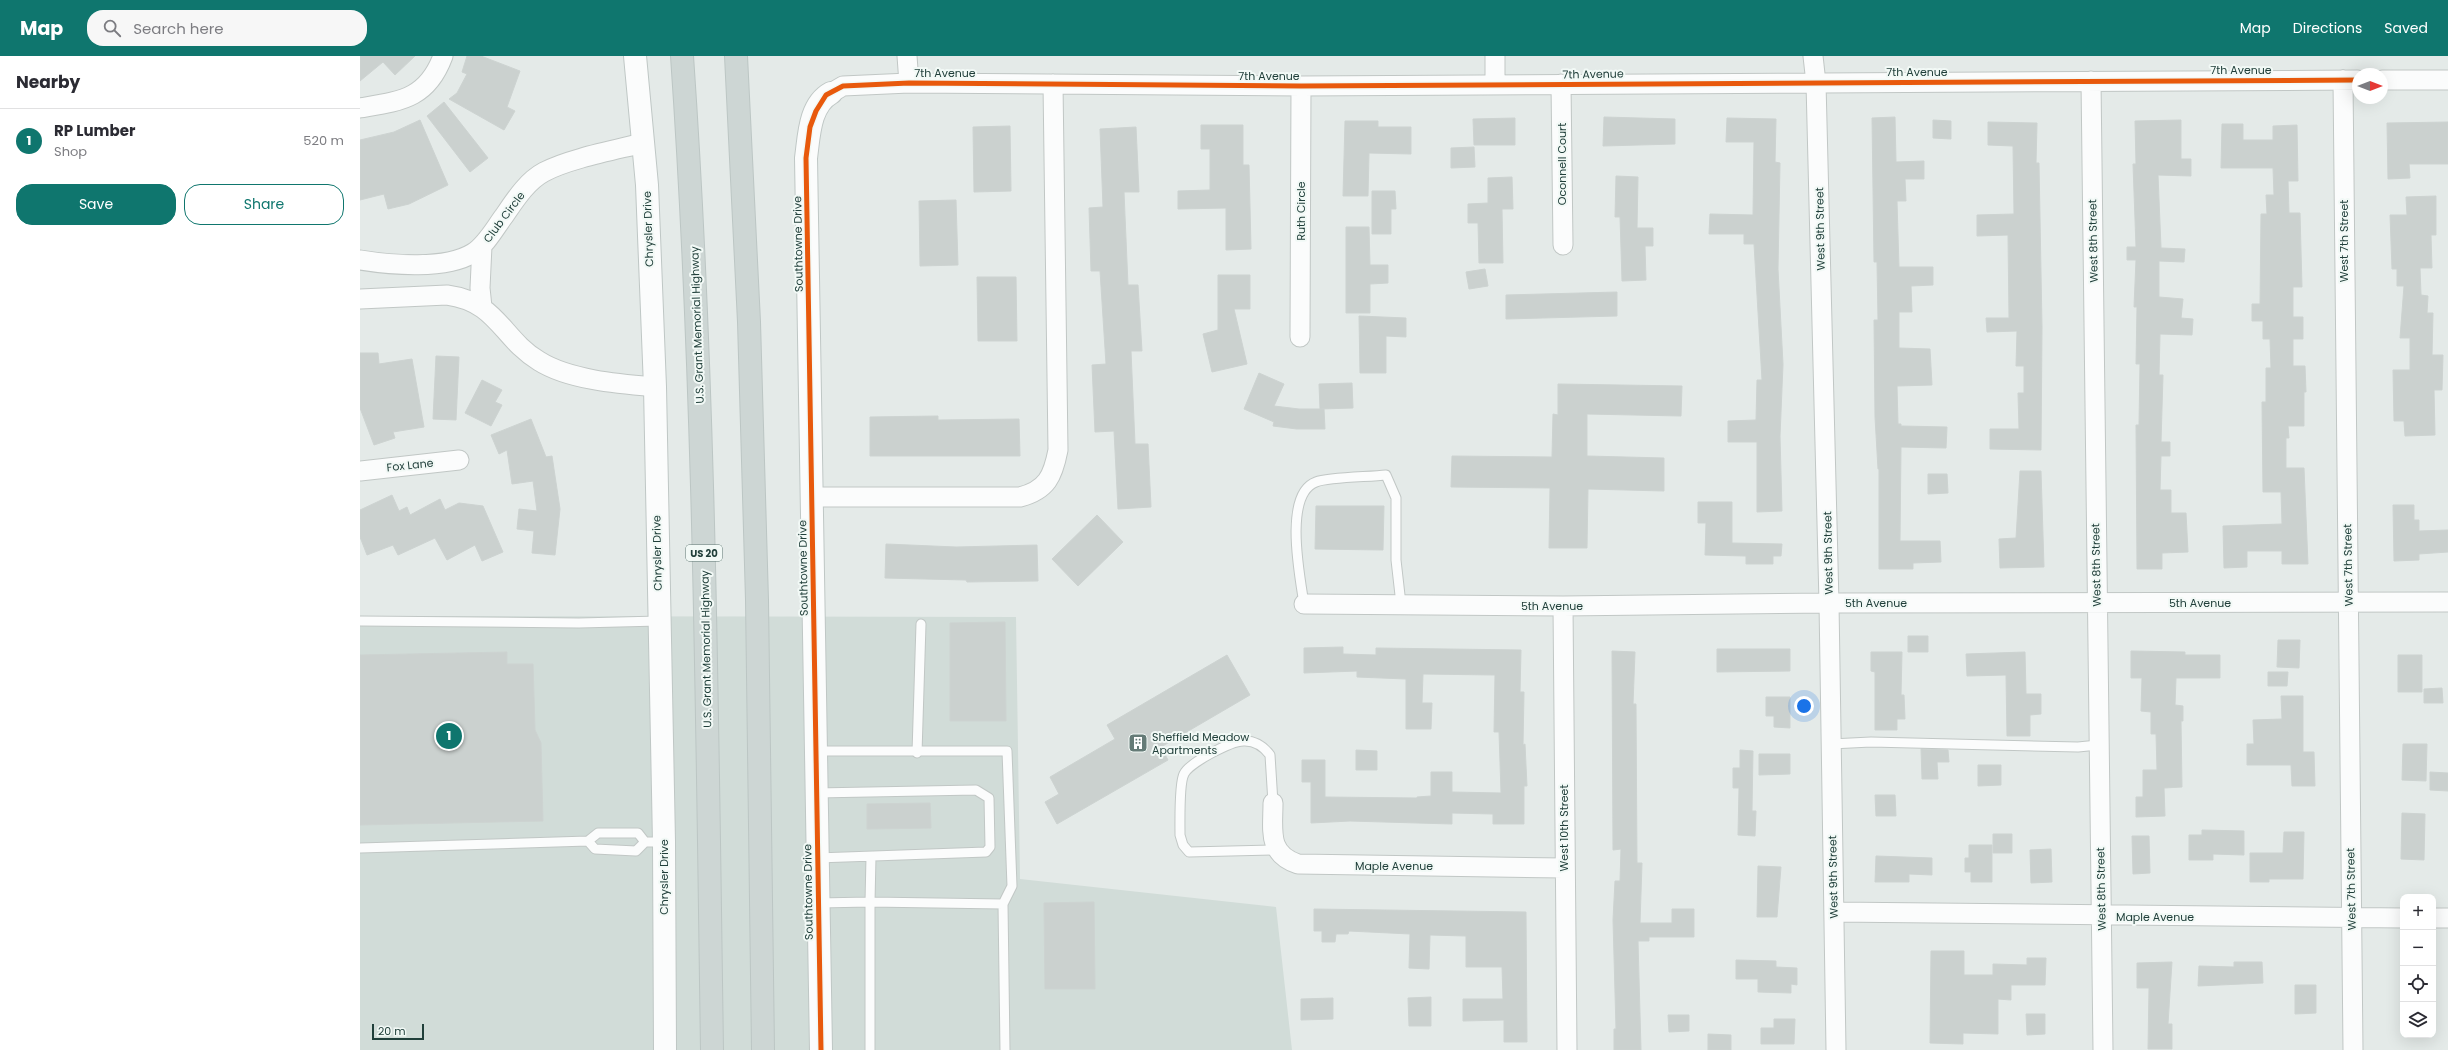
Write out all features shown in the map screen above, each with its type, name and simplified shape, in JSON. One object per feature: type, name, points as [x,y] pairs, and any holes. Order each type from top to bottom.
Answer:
[{"type":"main road","name":"U.S. Grant Memorial Highway","points":[[682,56],[689,148],[700,406],[712,1050]]},
{"type":"main road","points":[[736,56],[749,322],[757,600],[763,1050]]},
{"type":"street","points":[[360,108],[407,99],[420,91],[431,80],[443,56]]},
{"type":"street","name":"Chrysler Drive","points":[[635,56],[643,143],[655,388],[659,620],[654,842],[665,1050]]},
{"type":"street","points":[[908,56],[909,83]]},
{"type":"street","points":[[1495,56],[1495,85]]},
{"type":"street","name":"West 9th Street","points":[[1813,56],[1816,83],[1829,603],[1836,1050]]},
{"type":"street","name":"7th Avenue","points":[[831,93],[843,86],[909,83],[1301,86],[2350,80]]},
{"type":"street","name":"West 7th Street","points":[[2350,80],[2349,603],[2353,1050]]},
{"type":"street","points":[[2388,80],[2448,80]]},
{"type":"street","name":"West 8th Street","points":[[2091,81],[2096,603],[2103,1050]]},
{"type":"street","points":[[812,497],[1020,497],[1035,493],[1050,476],[1058,450],[1053,84]]},
{"type":"street","name":"Oconnell Court","points":[[1561,84],[1563,244]]},
{"type":"street","name":"Ruth Circle","points":[[1300,337],[1301,86]]},
{"type":"street","name":"Southtowne Drive","points":[[821,1050],[806,158],[810,127],[816,111],[831,93]]},
{"type":"street","name":"Club Circle","points":[[360,260],[388,263],[445,263],[462,259],[482,246],[517,197],[545,171],[643,143]]},
{"type":"street","points":[[482,246],[480,288],[482,307]]},
{"type":"street","points":[[360,299],[447,295],[467,299],[482,307],[526,353],[556,370],[608,382],[655,388]]},
{"type":"street","name":"Fox Lane","points":[[360,471],[459,460]]},
{"type":"street","name":"5th Avenue","points":[[1304,604],[1563,606],[1829,603],[2448,602]]},
{"type":"street","name":"West 10th Street","points":[[1563,606],[1564,868],[1567,1050]]},
{"type":"street","points":[[1273,803],[1273,838],[1277,850]]},
{"type":"street","name":"Maple Avenue","points":[[1277,850],[1288,861],[1312,866],[1564,868]]},
{"type":"street","name":"Maple Avenue","points":[[1834,912],[2400,918]]},
{"type":"street","points":[[2436,918],[2448,918]]},
{"type":"lane","points":[[1304,604],[1298,563],[1296,519],[1303,492],[1315,482],[1386,475],[1396,498],[1396,560],[1402,604]]},
{"type":"lane","points":[[360,621],[579,623],[659,620]]},
{"type":"lane","points":[[917,753],[921,624]]},
{"type":"lane","points":[[1273,803],[1270,755],[1257,744],[1245,741],[1234,742],[1191,765],[1183,774],[1180,835],[1183,845],[1190,852],[1277,850]]},
{"type":"lane","points":[[1832,744],[1871,742],[2078,747],[2098,745]]},
{"type":"lane","points":[[816,751],[917,753],[1007,751],[1012,886],[1003,904],[1005,1050]]},
{"type":"lane","points":[[816,793],[976,790],[989,798],[990,847],[986,852],[817,858]]},
{"type":"lane","points":[[360,848],[588,841],[598,833],[638,834],[654,842]]},
{"type":"lane","points":[[588,841],[595,849],[636,851],[654,842]]},
{"type":"lane","points":[[870,1050],[871,857]]},
{"type":"lane","points":[[818,903],[870,902],[1003,904]]},
{"type":"shaded area","points":[[360,616],[1016,617],[1020,879],[1276,907],[1292,1050],[360,1050]]},
{"type":"building","points":[[360,56],[415,56],[395,75],[383,62],[360,81]]},
{"type":"building","points":[[467,56],[481,56],[520,71],[507,107],[515,111],[504,130],[449,99],[457,93],[467,74],[462,72]]},
{"type":"building","points":[[444,102],[488,158],[470,172],[427,116]]},
{"type":"building","points":[[1604,117],[1675,119],[1675,144],[1603,146]]},
{"type":"building","points":[[1895,117],[1896,162],[1924,161],[1924,179],[1905,179],[1906,201],[1897,201],[1899,267],[1933,267],[1933,285],[1911,286],[1912,312],[1899,312],[1899,348],[1930,349],[1932,385],[1897,386],[1898,424],[1901,424],[1901,426],[1947,427],[1946,448],[1901,447],[1900,541],[1940,541],[1941,562],[1913,563],[1913,569],[1879,569],[1879,469],[1875,417],[1874,320],[1878,320],[1877,262],[1874,262],[1872,118]]},
{"type":"building","points":[[1515,118],[1515,145],[1474,145],[1473,119]]},
{"type":"building","points":[[1727,118],[1776,119],[1775,162],[1780,163],[1778,269],[1783,364],[1780,436],[1782,511],[1757,512],[1757,442],[1728,442],[1728,421],[1756,420],[1757,380],[1762,380],[1754,244],[1744,244],[1744,234],[1709,234],[1710,214],[1753,215],[1754,142],[1726,142]]},
{"type":"building","points":[[420,120],[448,185],[409,204],[388,209],[384,194],[360,200],[360,140],[394,132]]},
{"type":"building","points":[[1933,120],[1951,121],[1951,139],[1933,138]]},
{"type":"building","points":[[2181,120],[2181,159],[2191,159],[2191,176],[2158,175],[2161,248],[2185,249],[2184,262],[2159,261],[2159,297],[2183,299],[2181,318],[2193,319],[2192,335],[2160,334],[2159,375],[2163,375],[2161,442],[2170,442],[2170,456],[2161,456],[2160,490],[2171,490],[2171,513],[2186,513],[2188,552],[2162,553],[2162,569],[2137,569],[2136,425],[2139,425],[2140,364],[2136,364],[2137,307],[2134,307],[2136,260],[2127,260],[2127,247],[2136,247],[2133,164],[2136,164],[2135,121]]},
{"type":"building","points":[[1345,121],[1378,121],[1378,127],[1411,127],[1411,154],[1369,153],[1368,196],[1343,196]]},
{"type":"building","points":[[1988,122],[2037,123],[2036,163],[2039,163],[2042,327],[2041,450],[1990,449],[1990,429],[2019,429],[2018,393],[2024,393],[2024,366],[2016,366],[2017,331],[1987,332],[1986,318],[2009,318],[2008,235],[1977,236],[1977,215],[2014,214],[2013,146],[1988,145]]},
{"type":"building","points":[[2448,122],[2448,164],[2409,164],[2410,178],[2388,179],[2387,123]]},
{"type":"building","points":[[2222,124],[2243,124],[2243,140],[2273,140],[2273,126],[2297,125],[2298,181],[2288,181],[2289,213],[2300,213],[2302,287],[2293,287],[2293,317],[2303,317],[2303,339],[2293,339],[2293,366],[2305,366],[2306,392],[2304,392],[2304,426],[2288,426],[2289,438],[2286,438],[2286,468],[2304,468],[2308,564],[2282,564],[2282,551],[2247,551],[2247,567],[2224,568],[2223,526],[2282,524],[2281,492],[2263,492],[2262,402],[2266,402],[2266,368],[2271,368],[2270,339],[2263,339],[2263,321],[2252,321],[2252,304],[2260,304],[2261,214],[2267,214],[2266,195],[2274,195],[2273,168],[2221,168]]},
{"type":"building","points":[[1201,125],[1243,125],[1243,165],[1249,165],[1251,249],[1226,250],[1226,208],[1178,209],[1178,191],[1210,190],[1210,149],[1201,149]]},
{"type":"building","points":[[1010,126],[1011,191],[974,192],[973,127]]},
{"type":"building","points":[[1136,127],[1139,192],[1124,192],[1128,285],[1138,285],[1142,351],[1131,351],[1135,444],[1148,444],[1151,507],[1118,509],[1114,431],[1095,432],[1092,365],[1106,364],[1100,271],[1091,271],[1089,208],[1103,207],[1100,129]]},
{"type":"building","points":[[1474,147],[1475,167],[1451,168],[1451,148]]},
{"type":"building","points":[[1616,176],[1638,177],[1637,228],[1653,228],[1653,246],[1645,246],[1646,280],[1622,281],[1620,217],[1615,217]]},
{"type":"building","points":[[1512,177],[1513,209],[1502,209],[1503,263],[1479,263],[1478,223],[1468,223],[1468,204],[1488,203],[1488,178]]},
{"type":"building","points":[[1372,191],[1395,191],[1396,209],[1391,209],[1391,234],[1372,234]]},
{"type":"building","points":[[2436,196],[2436,235],[2431,235],[2432,268],[2420,268],[2421,295],[2428,296],[2427,313],[2433,313],[2432,355],[2443,355],[2442,390],[2434,390],[2435,435],[2405,436],[2404,421],[2394,421],[2393,370],[2410,370],[2410,338],[2400,338],[2404,286],[2397,286],[2397,269],[2392,269],[2390,215],[2407,215],[2406,197]]},
{"type":"building","points":[[956,200],[958,265],[920,266],[919,201]]},
{"type":"building","points":[[1346,227],[1369,227],[1370,265],[1388,265],[1388,283],[1370,284],[1370,313],[1346,313]]},
{"type":"building","points":[[1485,269],[1488,286],[1469,289],[1466,272]]},
{"type":"building","points":[[1218,275],[1250,275],[1250,309],[1234,309],[1247,364],[1212,372],[1203,334],[1218,330]]},
{"type":"building","points":[[977,277],[1016,277],[1017,341],[978,341]]},
{"type":"building","points":[[1617,292],[1617,316],[1506,319],[1506,295]]},
{"type":"building","points":[[1359,316],[1406,318],[1406,337],[1386,336],[1386,373],[1360,373]]},
{"type":"building","points":[[360,353],[378,353],[379,364],[412,359],[424,427],[393,432],[395,438],[374,445],[360,408]]},
{"type":"building","points":[[436,356],[459,357],[456,420],[433,419]]},
{"type":"building","points":[[1259,373],[1284,384],[1274,406],[1299,409],[1324,409],[1325,429],[1297,429],[1273,426],[1274,422],[1244,409]]},
{"type":"building","points":[[482,380],[502,390],[495,402],[502,405],[491,426],[465,413]]},
{"type":"building","points":[[1352,383],[1353,408],[1320,409],[1319,384]]},
{"type":"building","points":[[1558,384],[1682,386],[1681,416],[1587,414],[1587,456],[1664,458],[1664,491],[1588,489],[1587,548],[1549,548],[1550,488],[1451,487],[1452,456],[1552,457],[1553,414],[1558,415]]},
{"type":"building","points":[[938,416],[938,420],[1019,419],[1020,456],[870,456],[870,417]]},
{"type":"building","points":[[531,419],[546,457],[552,456],[560,509],[555,555],[532,553],[534,531],[517,529],[519,509],[537,511],[533,481],[512,484],[507,450],[499,454],[491,435]]},
{"type":"building","points":[[2020,471],[2041,471],[2044,567],[2000,568],[1999,539],[2016,538]]},
{"type":"building","points":[[1928,474],[1947,474],[1948,493],[1928,494]]},
{"type":"building","points":[[392,495],[399,511],[407,507],[410,515],[440,499],[445,510],[459,503],[483,506],[503,552],[482,561],[475,545],[447,560],[435,538],[398,555],[393,545],[367,555],[360,537],[360,510]]},
{"type":"building","points":[[1698,502],[1732,502],[1732,543],[1782,544],[1781,556],[1773,556],[1773,564],[1746,564],[1746,556],[1705,555],[1706,523],[1698,523]]},
{"type":"building","points":[[2393,505],[2414,505],[2414,520],[2419,520],[2419,531],[2448,530],[2448,552],[2419,554],[2419,560],[2394,561]]},
{"type":"building","points":[[1316,506],[1384,506],[1383,550],[1315,549]]},
{"type":"building","points":[[1097,515],[1123,542],[1078,586],[1052,559]]},
{"type":"building","points":[[886,544],[956,547],[1037,545],[1038,581],[967,582],[966,580],[885,578]]},
{"type":"building","points":[[1005,622],[1006,721],[950,721],[950,623]]},
{"type":"building","points":[[1908,636],[1928,636],[1928,652],[1908,652]]},
{"type":"building","points":[[2278,640],[2300,640],[2299,668],[2277,667]]},
{"type":"building","points":[[1343,647],[1343,654],[1376,655],[1376,648],[1521,650],[1520,692],[1524,692],[1523,745],[1525,744],[1527,786],[1524,786],[1524,824],[1493,824],[1493,814],[1452,813],[1452,824],[1350,821],[1311,823],[1311,782],[1302,782],[1302,760],[1325,760],[1325,797],[1417,798],[1431,796],[1431,772],[1452,772],[1452,792],[1501,793],[1499,732],[1494,732],[1495,675],[1423,674],[1422,703],[1432,703],[1431,729],[1406,729],[1406,679],[1357,677],[1357,671],[1304,673],[1304,648]]},
{"type":"building","points":[[1717,649],[1790,649],[1790,671],[1717,672]]},
{"type":"building","points":[[1612,651],[1635,652],[1633,704],[1636,704],[1637,863],[1642,863],[1640,923],[1672,923],[1672,909],[1694,909],[1694,937],[1649,937],[1649,941],[1638,941],[1641,1050],[1614,1050],[1614,1029],[1616,1029],[1613,920],[1615,881],[1620,881],[1621,849],[1613,850]]},
{"type":"building","points":[[2131,651],[2185,652],[2185,655],[2220,655],[2220,678],[2176,678],[2175,705],[2183,706],[2183,721],[2181,721],[2182,787],[2164,788],[2165,816],[2136,817],[2136,797],[2143,797],[2143,770],[2157,770],[2156,734],[2151,734],[2151,712],[2141,711],[2142,678],[2131,678]]},
{"type":"building","points":[[507,652],[507,664],[533,664],[535,730],[541,743],[543,821],[360,825],[360,655]]},
{"type":"building","points":[[1871,652],[1902,652],[1901,695],[1904,695],[1905,719],[1897,719],[1897,730],[1875,730],[1875,672],[1871,671]]},
{"type":"building","points":[[2025,652],[2026,694],[2041,694],[2041,714],[2030,715],[2030,736],[2007,736],[2006,675],[1967,676],[1966,654]]},
{"type":"building","name":"Sheffield Meadow Apartments","points":[[1227,655],[1250,695],[1161,747],[1168,760],[1057,824],[1045,802],[1059,794],[1050,777],[1115,739],[1107,725]]},
{"type":"building","points":[[2398,655],[2422,655],[2422,692],[2398,692]]},
{"type":"building","points":[[2268,672],[2288,672],[2287,686],[2268,686]]},
{"type":"building","points":[[2442,688],[2443,703],[2424,703],[2424,689]]},
{"type":"building","points":[[2281,696],[2303,696],[2303,752],[2314,752],[2315,786],[2292,786],[2291,765],[2247,765],[2247,744],[2254,744],[2253,720],[2282,719]]},
{"type":"building","points":[[1766,697],[1790,697],[1790,728],[1774,727],[1774,716],[1766,716]]},
{"type":"building","points":[[2403,744],[2427,744],[2426,781],[2402,780]]},
{"type":"building","points":[[1921,749],[1948,750],[1949,762],[1937,762],[1938,779],[1922,779]]},
{"type":"building","points":[[1356,750],[1377,751],[1377,770],[1356,770]]},
{"type":"building","points":[[1740,750],[1753,751],[1752,811],[1756,811],[1755,836],[1738,835],[1739,788],[1733,788],[1733,768],[1740,768]]},
{"type":"building","points":[[1759,754],[1790,754],[1790,774],[1759,775]]},
{"type":"building","points":[[1978,765],[2001,765],[2001,785],[1978,786]]},
{"type":"building","points":[[2430,772],[2448,773],[2448,791],[2430,790]]},
{"type":"building","points":[[1875,795],[1895,795],[1896,816],[1876,816]]},
{"type":"building","points":[[930,803],[931,828],[867,829],[867,804]]},
{"type":"building","points":[[2402,813],[2425,814],[2424,860],[2401,859]]},
{"type":"building","points":[[2202,830],[2244,831],[2244,855],[2213,854],[2213,860],[2189,860],[2189,835],[2202,835]]},
{"type":"building","points":[[2284,832],[2304,832],[2303,879],[2269,879],[2269,882],[2250,882],[2250,853],[2283,853]]},
{"type":"building","points":[[1993,834],[2012,834],[2012,853],[1993,853]]},
{"type":"building","points":[[2132,836],[2149,836],[2150,873],[2133,874]]},
{"type":"building","points":[[1969,845],[1992,845],[1992,882],[1971,882],[1971,872],[1965,872],[1965,858],[1969,858]]},
{"type":"building","points":[[2051,849],[2052,882],[2031,883],[2030,850]]},
{"type":"building","points":[[1876,856],[1932,858],[1932,875],[1909,874],[1909,882],[1875,882]]},
{"type":"building","points":[[1758,866],[1781,867],[1777,917],[1757,917]]},
{"type":"building","points":[[1094,902],[1095,989],[1045,989],[1044,903]]},
{"type":"building","points":[[1314,909],[1526,912],[1527,1042],[1504,1042],[1504,1020],[1463,1021],[1463,999],[1503,999],[1502,967],[1466,967],[1466,936],[1430,935],[1429,969],[1409,968],[1410,934],[1349,931],[1348,934],[1336,934],[1335,942],[1322,942],[1322,931],[1314,931]]},
{"type":"building","points":[[1931,951],[1964,951],[1964,975],[1993,975],[1993,964],[2027,965],[2027,958],[2046,958],[2045,985],[2011,985],[2011,1000],[1998,999],[1998,1034],[1963,1033],[1963,1044],[1930,1043]]},
{"type":"building","points":[[1736,960],[1776,961],[1776,967],[1797,968],[1797,985],[1791,984],[1791,993],[1758,992],[1758,979],[1736,979]]},
{"type":"building","points":[[2172,962],[2168,1024],[2172,1024],[2172,1049],[2148,1049],[2149,988],[2137,988],[2137,963]]},
{"type":"building","points":[[2234,962],[2262,962],[2263,983],[2198,986],[2199,966],[2234,967]]},
{"type":"building","points":[[2295,985],[2316,985],[2316,1013],[2295,1014]]},
{"type":"building","points":[[1431,997],[1431,1026],[1409,1026],[1408,998]]},
{"type":"building","points":[[1333,998],[1333,1019],[1301,1020],[1301,999]]},
{"type":"building","points":[[2026,1014],[2045,1014],[2045,1034],[2027,1035]]},
{"type":"building","points":[[1668,1015],[1689,1015],[1689,1031],[1669,1032]]},
{"type":"building","points":[[1774,1019],[1795,1019],[1794,1044],[1761,1044],[1761,1028],[1774,1028]]},
{"type":"building","points":[[1708,1034],[1731,1035],[1731,1050],[1708,1050]]},
{"type":"cycle path","points":[[821,1050],[806,158],[810,127],[816,111],[826,95],[843,86],[909,83],[1301,86],[2352,80]]},
{"type":"place","name":"RP Lumber","points":[[449,736]]},
{"type":"place","name":"Sheffield Meadow Apartments","points":[[1138,743]]}]
